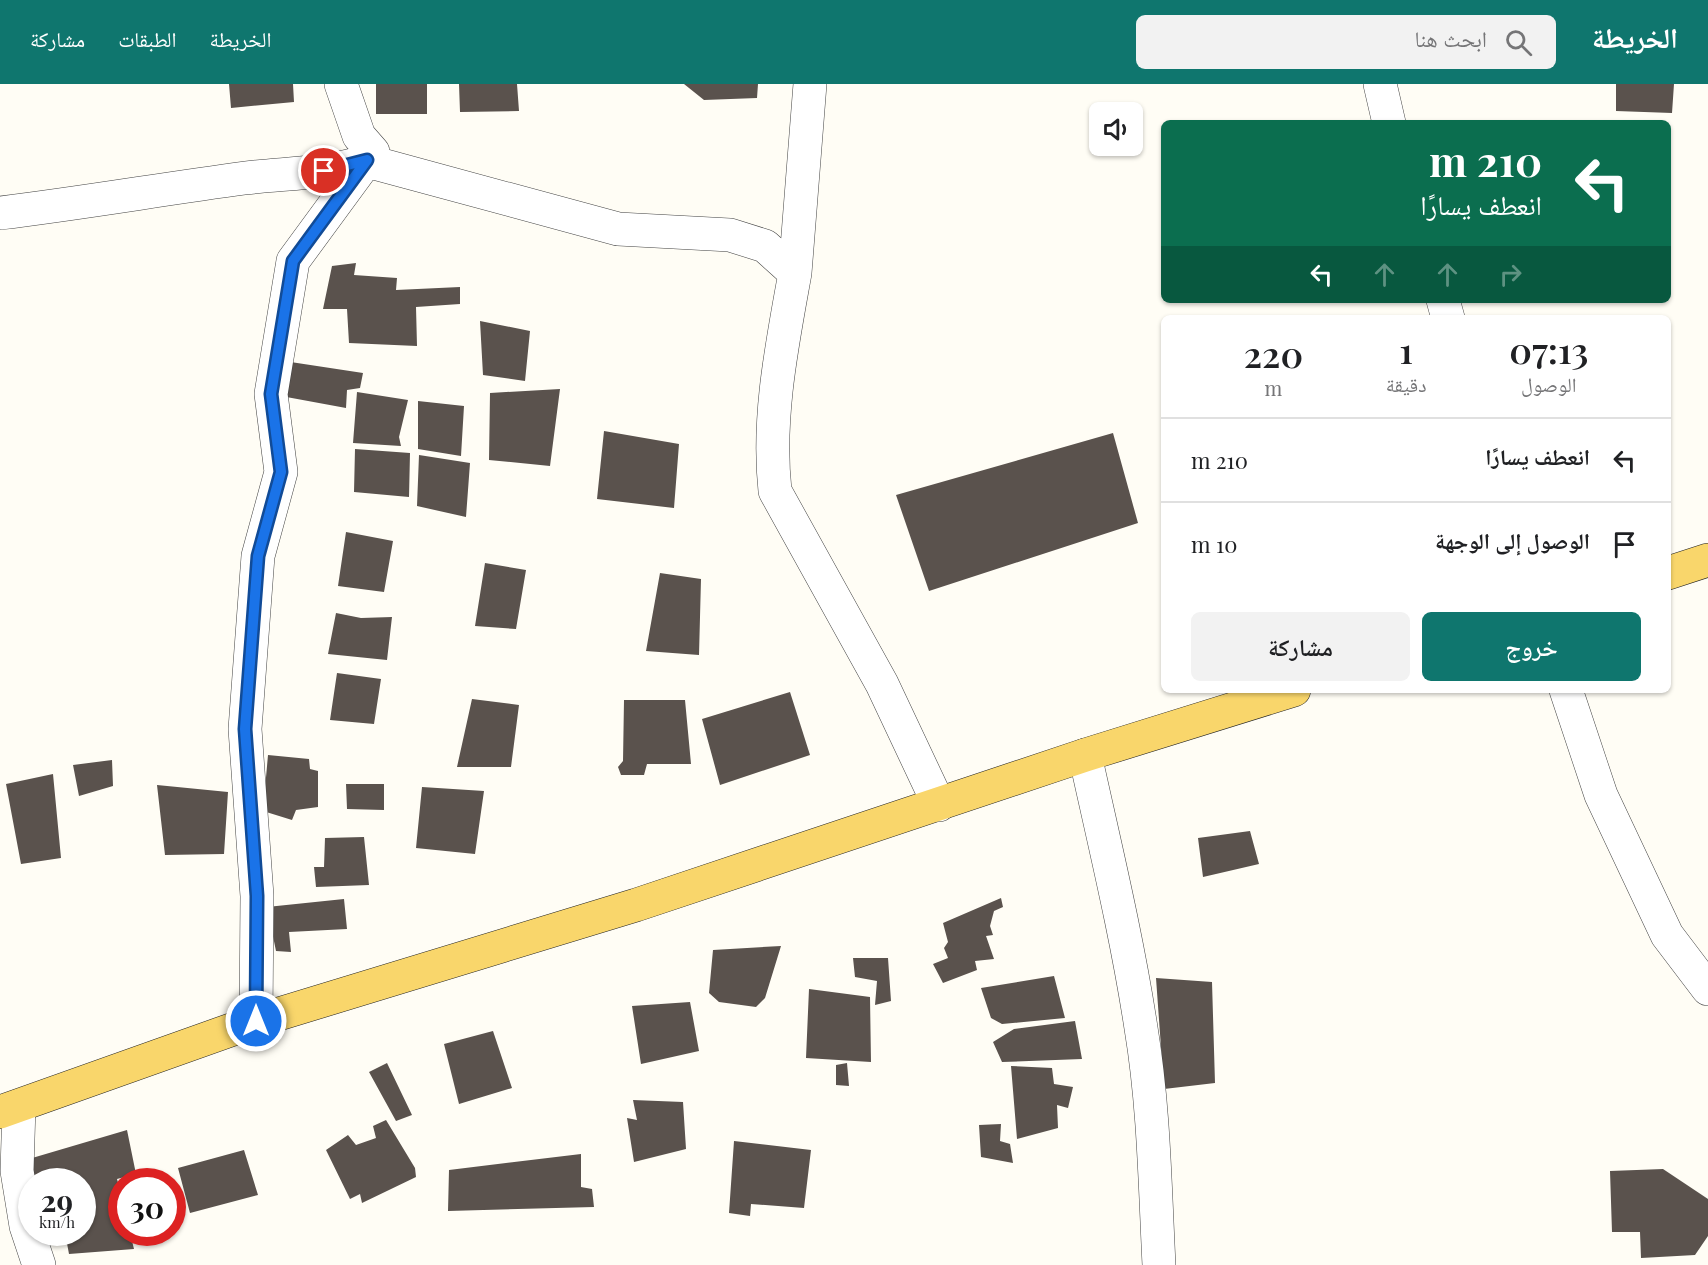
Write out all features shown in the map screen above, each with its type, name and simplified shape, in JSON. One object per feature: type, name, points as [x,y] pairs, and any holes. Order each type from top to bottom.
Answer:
[{"type":"main road","points":[[1671,572],[1708,561]]},
{"type":"main road","points":[[10,1109],[256,1021],[636,905],[1084,755],[1284,693]]},
{"type":"street","points":[[256,1021],[257,896],[245,729],[258,556],[281,472],[271,394],[293,261],[373,152],[359,136],[341,84]]},
{"type":"street","points":[[810,84],[795,273],[777,376],[771,455],[775,491],[882,684],[939,805]]},
{"type":"street","points":[[1380,84],[1388,120]]},
{"type":"street","points":[[0,213],[247,178],[304,174],[345,168],[367,160],[618,229],[730,234],[765,246],[795,273]]},
{"type":"street","points":[[1567,693],[1601,795],[1667,935],[1708,989]]},
{"type":"street","points":[[1084,755],[1124,931],[1142,1030],[1155,1171],[1159,1265]]},
{"type":"street","points":[[10,1109],[26,1226],[39,1265]]},
{"type":"building","points":[[229,84],[293,84],[294,102],[231,108]]},
{"type":"building","points":[[376,84],[427,84],[427,114],[376,114]]},
{"type":"building","points":[[459,84],[517,84],[519,111],[460,112]]},
{"type":"building","points":[[684,84],[758,84],[757,98],[704,100]]},
{"type":"building","points":[[1616,84],[1674,84],[1672,113],[1616,111]]},
{"type":"building","points":[[356,263],[354,275],[397,278],[396,290],[460,287],[460,304],[416,307],[417,346],[349,343],[347,309],[323,309],[332,266]]},
{"type":"building","points":[[480,321],[530,331],[525,381],[483,375]]},
{"type":"building","points":[[284,361],[363,373],[360,388],[347,390],[346,408],[281,396]]},
{"type":"building","points":[[560,389],[550,466],[489,460],[490,393]]},
{"type":"building","points":[[357,392],[408,400],[399,437],[401,446],[353,443]]},
{"type":"building","points":[[418,401],[464,406],[461,456],[418,449]]},
{"type":"building","points":[[604,431],[679,444],[674,508],[597,499]]},
{"type":"building","points":[[1113,433],[1138,523],[929,591],[896,495]]},
{"type":"building","points":[[355,449],[410,453],[409,497],[354,492]]},
{"type":"building","points":[[419,455],[470,463],[466,517],[417,506]]},
{"type":"building","points":[[346,532],[393,541],[384,592],[338,586]]},
{"type":"building","points":[[485,563],[526,570],[516,629],[475,626]]},
{"type":"building","points":[[660,573],[701,579],[699,655],[646,651]]},
{"type":"building","points":[[336,613],[361,618],[392,617],[387,660],[328,654]]},
{"type":"building","points":[[337,673],[381,679],[374,724],[330,720]]},
{"type":"building","points":[[790,692],[810,755],[720,785],[702,719]]},
{"type":"building","points":[[472,699],[519,705],[511,767],[457,767]]},
{"type":"building","points":[[624,700],[685,700],[691,764],[647,764],[644,775],[621,775],[618,767],[623,761]]},
{"type":"building","points":[[268,755],[309,759],[310,769],[318,771],[318,807],[296,810],[292,820],[263,811]]},
{"type":"building","points":[[112,760],[113,786],[79,796],[73,765]]},
{"type":"building","points":[[53,774],[61,858],[21,864],[6,784]]},
{"type":"building","points":[[346,784],[384,784],[384,810],[347,809]]},
{"type":"building","points":[[157,785],[228,792],[224,854],[165,855]]},
{"type":"building","points":[[422,787],[484,791],[475,854],[416,848]]},
{"type":"building","points":[[1250,831],[1259,864],[1203,877],[1198,838]]},
{"type":"building","points":[[364,837],[369,885],[316,887],[314,867],[324,867],[325,838]]},
{"type":"building","points":[[1001,898],[1003,907],[994,911],[990,926],[993,935],[986,936],[994,959],[975,961],[977,970],[943,983],[933,964],[948,958],[944,948],[948,942],[943,923]]},
{"type":"building","points":[[344,899],[347,929],[289,932],[291,952],[276,951],[267,907]]},
{"type":"building","points":[[781,946],[765,998],[756,1007],[719,1002],[709,993],[713,950]]},
{"type":"building","points":[[853,958],[888,958],[891,1001],[875,1005],[877,981],[855,977]]},
{"type":"building","points":[[1054,976],[1065,1018],[1002,1024],[991,1018],[981,988]]},
{"type":"building","points":[[1156,978],[1212,982],[1215,1083],[1164,1089]]},
{"type":"building","points":[[809,989],[870,997],[871,1062],[806,1058]]},
{"type":"building","points":[[690,1002],[699,1051],[641,1064],[632,1006]]},
{"type":"building","points":[[1075,1021],[1082,1059],[1002,1062],[993,1042],[1014,1029]]},
{"type":"building","points":[[493,1031],[512,1088],[459,1104],[444,1044]]},
{"type":"building","points":[[387,1063],[412,1115],[396,1121],[369,1072]]},
{"type":"building","points":[[847,1063],[849,1086],[836,1085],[836,1065]]},
{"type":"building","points":[[1011,1066],[1052,1068],[1054,1084],[1073,1087],[1068,1108],[1057,1105],[1058,1128],[1017,1139]]},
{"type":"building","points":[[633,1100],[683,1102],[686,1149],[634,1162],[627,1118],[637,1120]]},
{"type":"building","points":[[386,1120],[415,1168],[416,1177],[362,1203],[360,1194],[350,1199],[326,1150],[348,1135],[356,1145],[376,1138],[373,1126]]},
{"type":"building","points":[[1001,1124],[1000,1141],[1010,1144],[1013,1163],[981,1157],[979,1125]]},
{"type":"building","points":[[127,1130],[135,1168],[108,1168],[108,1246],[133,1246],[134,1249],[69,1254],[67,1246],[96,1246],[96,1168],[25,1168],[22,1161]]},
{"type":"building","points":[[734,1141],[811,1150],[804,1208],[751,1204],[750,1216],[729,1213]]},
{"type":"building","points":[[244,1150],[258,1195],[190,1213],[186,1198],[186,1168],[178,1168]]},
{"type":"building","points":[[581,1154],[581,1187],[592,1189],[594,1207],[448,1211],[449,1170]]},
{"type":"building","points":[[1663,1169],[1708,1199],[1708,1236],[1695,1255],[1641,1258],[1640,1232],[1612,1232],[1610,1171]]},
{"type":"route","points":[[256,1021],[257,896],[245,729],[258,556],[281,472],[271,394],[293,261],[367,160],[345,168],[324,171]]}]
